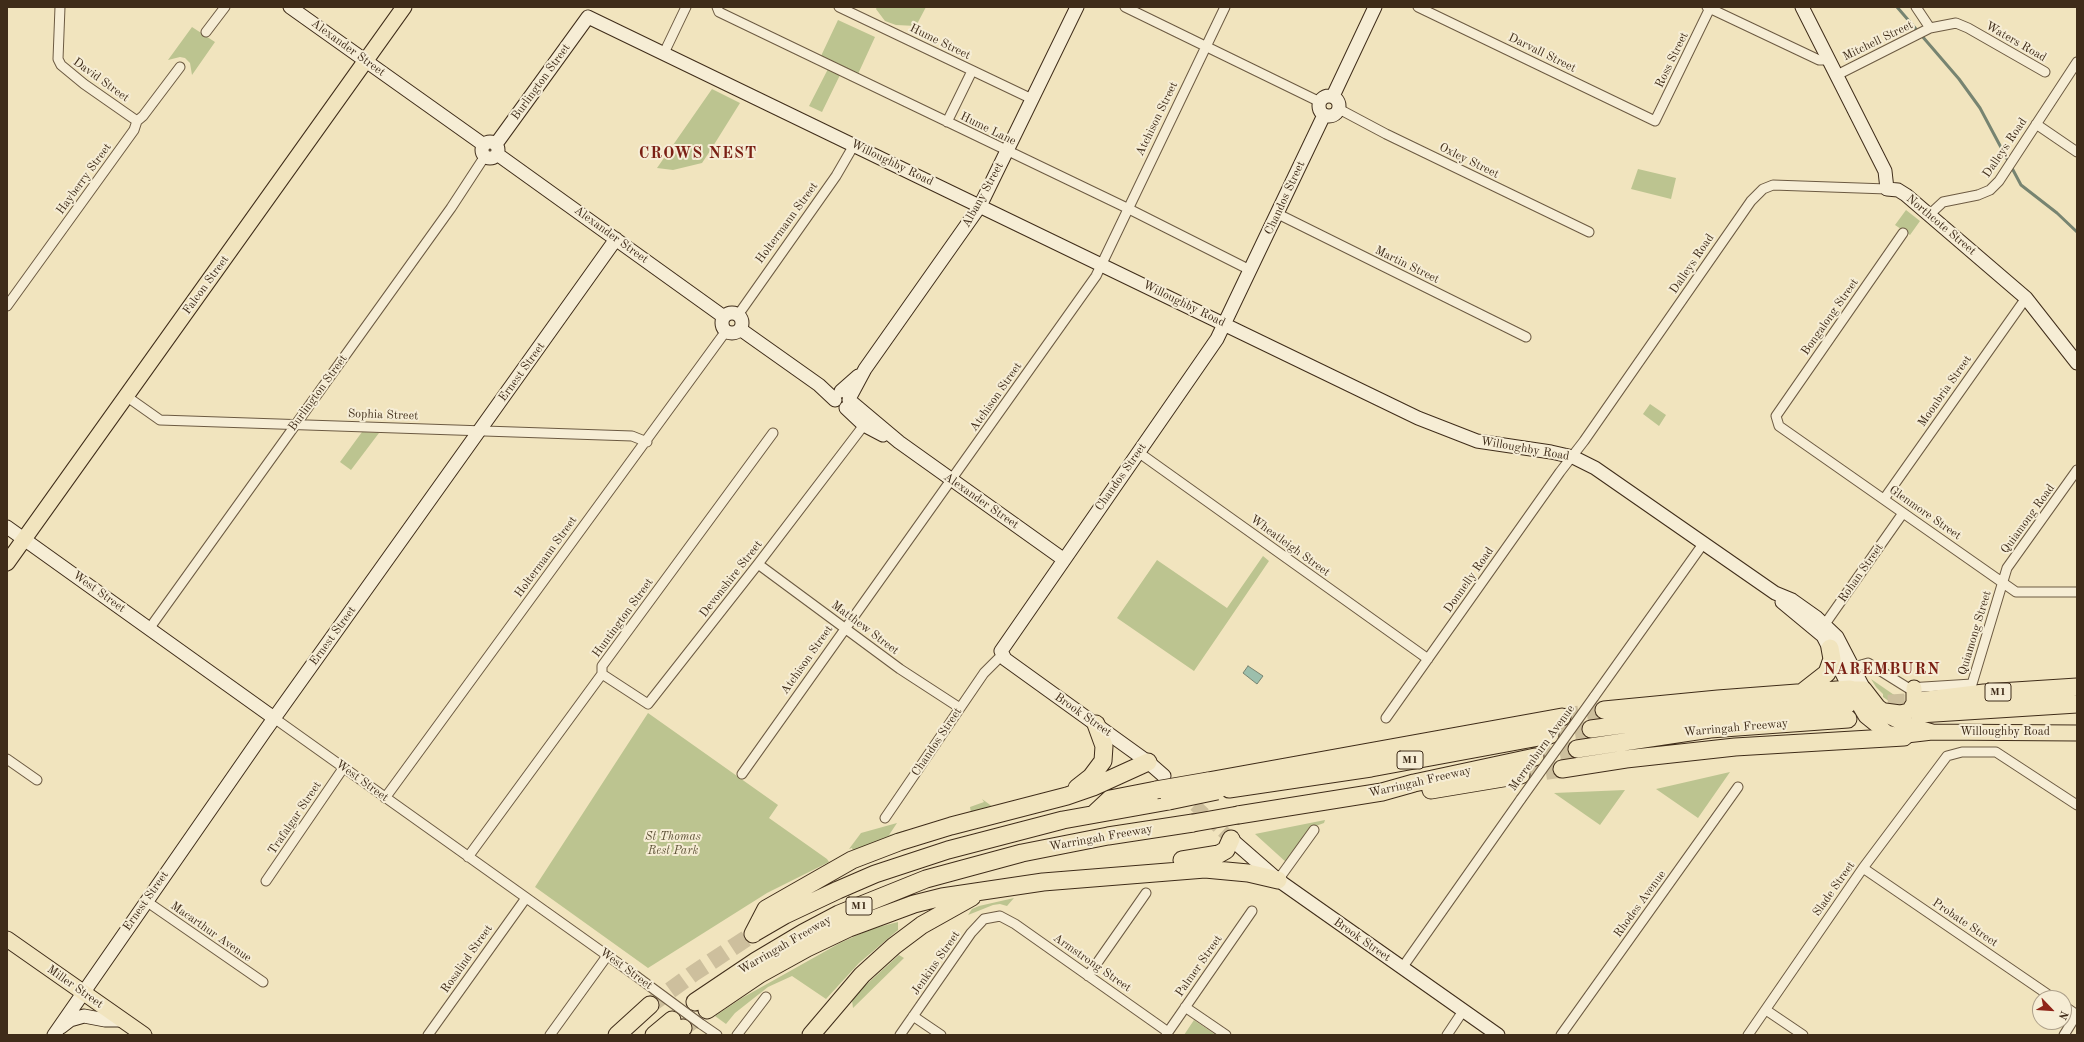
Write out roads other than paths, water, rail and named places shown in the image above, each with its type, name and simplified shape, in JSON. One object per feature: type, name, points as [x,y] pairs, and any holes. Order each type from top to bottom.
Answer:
[{"type":"highway","points":[[1802,692],[1827,673],[1832,659],[1830,648]]},
{"type":"highway","name":"M1","points":[[1917,701],[1984,693],[2077,687]]},
{"type":"highway","points":[[1599,704],[1802,692],[1852,701]]},
{"type":"highway","name":"Warringah Freeway","points":[[1591,729],[1672,718],[1852,701]]},
{"type":"highway","name":"Warringah Freeway","points":[[1577,749],[1710,729],[1852,701]]},
{"type":"highway","name":"M1","points":[[1917,701],[2077,704]]},
{"type":"highway","points":[[1094,814],[1110,799],[1160,783],[1213,786],[1562,718]]},
{"type":"highway","points":[[1067,796],[1091,777],[1103,761],[1104,746],[1096,724]]},
{"type":"highway","name":"Warringah Freeway","points":[[1067,796],[899,842],[852,860],[766,909],[753,934],[838,890],[912,861],[1000,836],[1094,814],[1169,801],[1213,786],[1371,768],[1550,735]]},
{"type":"highway","points":[[1562,769],[1626,759],[1735,747],[1904,737]]},
{"type":"highway","name":"Warringah Freeway","points":[[701,1012],[756,961],[803,933],[839,914],[926,879],[1022,853],[1382,792],[1414,783],[1535,757]]},
{"type":"highway","points":[[1067,796],[1093,787],[1148,762]]},
{"type":"highway","points":[[1382,792],[1394,797],[1521,776]]},
{"type":"highway","points":[[1125,874],[1134,867],[1219,854],[1226,850],[1231,839]]},
{"type":"highway","points":[[701,1012],[778,963],[849,928],[914,904],[963,893],[1005,887],[1125,874],[1216,869],[1248,873],[1278,880]]},
{"type":"highway","points":[[811,1035],[862,975],[909,934],[942,913],[973,896],[1005,887]]},
{"type":"highway","points":[[617,1035],[650,1005]]},
{"type":"highway","points":[[654,1035],[676,1028]]},
{"type":"main road","name":"Falcon Street","points":[[7,563],[404,7]]},
{"type":"main road","name":"Willoughby Road","points":[[1852,701],[1882,711],[1900,722],[1932,732]]},
{"type":"main road","name":"Willoughby Road","points":[[1852,701],[1873,722],[1887,733],[1904,737],[1932,732],[2077,733]]},
{"type":"main road","points":[[1882,711],[1900,713],[1909,711],[1917,701]]},
{"type":"main road","name":"Miller Street","points":[[7,939],[144,1035]]},
{"type":"street","name":"David Street","points":[[60,7],[58,59],[61,65],[78,80],[136,121]]},
{"type":"street","points":[[206,32],[225,7]]},
{"type":"street","name":"Alexander Street","points":[[290,7],[724,317]]},
{"type":"street","points":[[664,53],[686,7]]},
{"type":"street","name":"Hume Lane","points":[[717,7],[719,12],[1007,152],[1127,208],[1250,270]]},
{"type":"street","name":"Hume Street","points":[[839,7],[1032,99]]},
{"type":"street","name":"Albany Street","points":[[843,397],[865,369],[980,206],[1077,7]]},
{"type":"street","points":[[1125,7],[1320,102]]},
{"type":"street","name":"Atchison Street","points":[[742,774],[845,627],[952,480],[1066,319],[1102,265],[1127,208],[1225,7]]},
{"type":"street","points":[[1333,96],[1375,7]]},
{"type":"street","name":"Darvall Street","points":[[1418,7],[1655,121]]},
{"type":"street","points":[[1802,7],[1885,171],[1887,189]]},
{"type":"street","points":[[1916,7],[1930,28]]},
{"type":"street","name":"Ross Street","points":[[1655,121],[1709,8]]},
{"type":"street","name":"Mitchell Street","points":[[1709,8],[1819,60],[1829,60]]},
{"type":"street","name":"Willoughby Road","points":[[586,19],[588,17],[664,53],[1418,418],[1477,441],[1551,452],[1573,457],[1595,468],[1774,593],[1792,600],[1822,628],[1837,637],[1854,667],[1852,701]]},
{"type":"street","name":"Burlington Street","points":[[149,629],[586,19]]},
{"type":"street","name":"Waters Road","points":[[1930,28],[1956,23],[1968,28],[2045,72]]},
{"type":"street","name":"Mitchell Street","points":[[1837,75],[1930,28]]},
{"type":"street","name":"Dalleys Road","points":[[1929,215],[1942,202],[1978,195],[1990,190],[1999,181],[2077,62]]},
{"type":"street","name":"Hayberry Street","points":[[7,306],[134,130],[136,121],[143,116],[180,67]]},
{"type":"street","points":[[947,122],[972,71]]},
{"type":"street","points":[[1327,96],[1333,96],[1337,100],[1339,109],[1333,115],[1324,115],[1319,108],[1320,102],[1327,96]]},
{"type":"street","name":"Oxley Street","points":[[1339,109],[1386,134],[1589,232]]},
{"type":"street","name":"Chandos Street","points":[[885,818],[984,673],[1002,655],[1001,651],[1005,643],[1217,339],[1324,115]]},
{"type":"street","points":[[2036,124],[2077,152]]},
{"type":"street","name":"Holtermann Street","points":[[738,315],[836,176],[854,145]]},
{"type":"street","name":"Dalleys Road","points":[[1573,457],[1709,260],[1751,201],[1763,189],[1773,185],[1887,189]]},
{"type":"street","name":"Northcote Street","points":[[1887,189],[1898,190],[1906,195],[2026,298],[2077,363]]},
{"type":"street","name":"Martin Street","points":[[1278,214],[1526,337]]},
{"type":"street","name":"Bongalong Street","points":[[1776,416],[1903,233]]},
{"type":"street","name":"Ernest Street","points":[[56,1032],[82,992],[274,718],[616,239]]},
{"type":"street","name":"Moonbria Street","points":[[1884,499],[2026,298]]},
{"type":"street","points":[[730,313],[738,315],[742,321],[740,329],[733,332],[726,331],[722,324],[724,317],[730,313]]},
{"type":"street","name":"Alexander Street","points":[[740,329],[819,385],[843,397],[899,442],[1064,559]]},
{"type":"street","name":"Holtermann Street","points":[[385,798],[647,442],[726,331]]},
{"type":"street","name":"Sophia Street","points":[[126,396],[160,420],[632,436],[647,442]]},
{"type":"street","name":"Alexander Street","points":[[843,397],[864,425],[899,442]]},
{"type":"street","name":"Glenmore Street","points":[[1776,416],[1779,426],[2016,592],[2077,592]]},
{"type":"street","name":"Devonshire Street","points":[[602,674],[648,704],[758,564],[864,425]]},
{"type":"street","name":"Huntington Street","points":[[468,857],[602,674],[602,666],[773,433]]},
{"type":"street","name":"Wheatleigh Street","points":[[1138,452],[1428,659]]},
{"type":"street","name":"Donnelly Road","points":[[1386,718],[1560,472],[1573,457]]},
{"type":"street","name":"Quiamong Road","points":[[2002,583],[2007,568],[2077,470]]},
{"type":"street","name":"Rohan Street","points":[[1822,628],[1903,513]]},
{"type":"street","name":"West Street","points":[[7,527],[607,956],[636,976],[701,1012],[717,1035]]},
{"type":"street","name":"Merrenburn Avenue","points":[[1402,968],[1521,799],[1599,704],[1703,544]]},
{"type":"street","name":"Matthew Street","points":[[758,564],[900,669],[960,708]]},
{"type":"street","name":"Quiamong Street","points":[[1854,667],[1868,663],[1905,687],[1917,701],[1972,684],[2002,583]]},
{"type":"street","name":"Willoughby Road","points":[[1822,628],[1852,701]]},
{"type":"street","name":"Brook Street","points":[[1002,655],[1005,659],[1148,762],[1160,783]]},
{"type":"street","name":"Slade Street","points":[[1748,1035],[1863,868],[1947,756],[1962,752],[1996,752],[2077,805]]},
{"type":"street","points":[[7,759],[37,780]]},
{"type":"street","name":"Trafalgar Street","points":[[266,881],[344,768]]},
{"type":"street","name":"Rhodes Avenue","points":[[1561,1035],[1738,787]]},
{"type":"street","points":[[1278,880],[1314,830]]},
{"type":"street","name":"Brook Street","points":[[1231,839],[1278,880],[1498,1035]]},
{"type":"street","name":"Probate Street","points":[[1863,868],[2041,990]]},
{"type":"street","points":[[1088,976],[1146,893]]},
{"type":"street","name":"Rosalind Street","points":[[428,1035],[526,898]]},
{"type":"street","name":"Macarthur Avenue","points":[[146,901],[263,982]]},
{"type":"street","name":"Palmer Street","points":[[1167,1034],[1252,911]]},
{"type":"street","name":"Armstrong Street","points":[[1000,916],[1015,924],[1167,1034]]},
{"type":"street","name":"Jenkins Street","points":[[900,1035],[977,925],[984,919],[1000,916]]},
{"type":"street","points":[[550,1035],[607,956]]},
{"type":"street","points":[[737,1035],[766,997]]},
{"type":"street","points":[[1185,1007],[1226,1035]]},
{"type":"street","points":[[1766,1010],[1803,1035]]},
{"type":"street","points":[[1447,1035],[1463,1011]]},
{"type":"street","points":[[2068,1033],[2077,1014]]},
{"type":"street","points":[[56,1032],[70,1020],[84,1016],[105,1020],[123,1020]]},
{"type":"street","points":[[913,1016],[941,1035]]},
{"type":"waterway","points":[[1897,7],[1959,79],[1980,108],[2021,185],[2057,213],[2077,232]]},
{"type":"tunnel","points":[[1863,705],[1919,701]]},
{"type":"tunnel","points":[[1562,717],[1604,710]]},
{"type":"tunnel","points":[[1550,735],[1591,729]]},
{"type":"tunnel","points":[[1535,757],[1577,749]]},
{"type":"tunnel","points":[[1521,775],[1562,769]]},
{"type":"tunnel","points":[[1181,792],[1231,839]]},
{"type":"tunnel","points":[[650,1005],[694,973],[753,934]]},
{"type":"tunnel","points":[[683,1028],[707,1010]]},
{"type":"district","name":"CROWS NEST","points":[[698,154]]},
{"type":"district","name":"NAREMBURN","points":[[1882,670]]},
{"type":"park label","name":"St Thomas Rest Park","points":[[673,844]]}]
